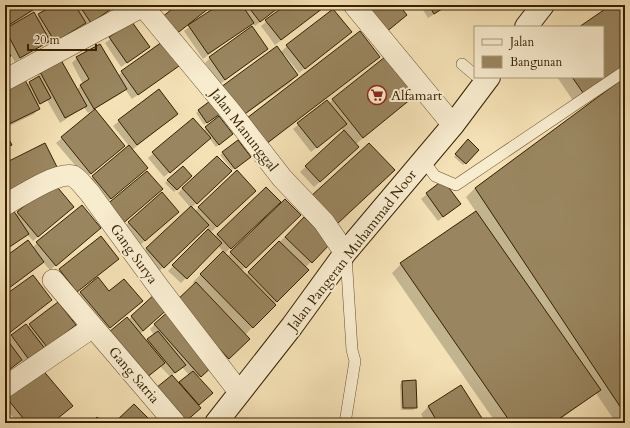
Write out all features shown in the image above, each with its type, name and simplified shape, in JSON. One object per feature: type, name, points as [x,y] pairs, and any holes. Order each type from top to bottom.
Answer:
[{"type":"main road","points":[[527,26],[543,5]]},
{"type":"main road","name":"Jalan Pangeran Muhammad Noor","points":[[216,423],[345,254],[453,125],[481,78]]},
{"type":"street","points":[[354,5],[453,125]]},
{"type":"street","points":[[5,80],[150,8]]},
{"type":"street","name":"Jalan Manunggal","points":[[150,8],[282,178],[324,222],[345,254]]},
{"type":"street","name":"Gang Surya","points":[[5,205],[60,176],[71,176],[77,178],[240,393]]},
{"type":"street","name":"Gang Satria","points":[[53,280],[175,423]]},
{"type":"street","points":[[5,387],[93,327]]},
{"type":"lane","points":[[462,64],[474,73]]},
{"type":"lane","points":[[423,160],[435,176],[456,185],[625,71]]},
{"type":"lane","points":[[345,254],[352,350],[355,361],[345,423]]},
{"type":"building","points":[[5,5],[39,6],[9,25],[5,19]]},
{"type":"building","points":[[54,5],[75,5],[86,23],[55,42],[38,14]]},
{"type":"building","points":[[79,5],[117,5],[91,23]]},
{"type":"building","points":[[177,5],[213,5],[175,35],[161,18]]},
{"type":"building","points":[[219,5],[242,5],[254,23],[208,54],[188,25]]},
{"type":"building","points":[[247,5],[282,5],[260,22]]},
{"type":"building","points":[[286,5],[327,5],[281,40],[265,20]]},
{"type":"building","points":[[362,5],[399,5],[407,15],[385,33]]},
{"type":"building","points":[[429,5],[448,5],[434,14]]},
{"type":"building","points":[[611,5],[625,5],[625,71],[586,97],[573,78],[604,78],[604,26],[580,26]]},
{"type":"building","points":[[333,9],[352,32],[305,69],[286,45]]},
{"type":"building","points":[[34,12],[50,41],[20,58],[5,29]]},
{"type":"building","points":[[132,22],[150,47],[127,63],[109,37]]},
{"type":"building","points":[[252,26],[268,49],[225,80],[209,57]]},
{"type":"building","points":[[360,31],[380,57],[266,144],[247,118]]},
{"type":"building","points":[[162,42],[179,66],[138,95],[121,71]]},
{"type":"building","points":[[100,44],[127,89],[94,109],[80,85],[89,79],[76,57]]},
{"type":"building","points":[[5,45],[11,56],[5,59]]},
{"type":"building","points":[[277,46],[298,75],[242,116],[221,87]]},
{"type":"building","name":"Alfamart","points":[[390,53],[422,90],[363,138],[332,99]]},
{"type":"building","points":[[61,60],[87,106],[65,118],[40,72]]},
{"type":"building","points":[[39,76],[51,98],[40,104],[29,82]]},
{"type":"building","points":[[625,77],[625,414],[475,188]]},
{"type":"building","points":[[24,78],[40,109],[9,124],[5,116],[5,88]]},
{"type":"building","points":[[159,89],[178,114],[137,145],[118,120]]},
{"type":"building","points":[[327,100],[347,124],[317,148],[297,123]]},
{"type":"building","points":[[210,101],[220,114],[207,123],[198,110]]},
{"type":"building","points":[[95,109],[125,146],[91,174],[61,137]]},
{"type":"building","points":[[219,116],[233,134],[219,145],[205,127]]},
{"type":"building","points":[[193,118],[211,138],[170,173],[152,152]]},
{"type":"building","points":[[344,130],[359,147],[320,182],[305,166]]},
{"type":"building","points":[[5,132],[12,145],[5,148]]},
{"type":"building","points":[[468,139],[479,150],[466,164],[455,154]]},
{"type":"building","points":[[238,140],[251,157],[235,169],[222,152]]},
{"type":"building","points":[[45,143],[60,173],[5,200],[5,163]]},
{"type":"building","points":[[369,143],[395,170],[336,225],[310,197]]},
{"type":"building","points":[[129,145],[148,168],[111,199],[92,176]]},
{"type":"building","points":[[217,156],[232,171],[197,204],[182,188]]},
{"type":"building","points":[[183,166],[192,176],[177,190],[167,180]]},
{"type":"building","points":[[237,170],[256,191],[217,227],[198,207]]},
{"type":"building","points":[[147,171],[163,189],[121,225],[105,206]]},
{"type":"building","points":[[443,180],[461,204],[443,217],[426,193]]},
{"type":"building","points":[[53,182],[74,207],[38,237],[17,212]]},
{"type":"building","points":[[266,187],[281,202],[231,249],[217,234]]},
{"type":"building","points":[[162,192],[179,212],[145,241],[128,222]]},
{"type":"building","points":[[285,199],[301,215],[246,268],[230,252]]},
{"type":"building","points":[[82,205],[101,228],[56,266],[36,242]]},
{"type":"building","points":[[191,206],[209,225],[164,268],[146,248]]},
{"type":"building","points":[[13,210],[29,234],[5,250],[5,215]]},
{"type":"building","points":[[476,211],[601,390],[553,423],[511,423],[400,263]]},
{"type":"building","points":[[304,217],[331,243],[312,263],[285,237]]},
{"type":"building","points":[[208,229],[222,243],[187,279],[172,265]]},
{"type":"building","points":[[101,236],[119,259],[77,292],[59,269]]},
{"type":"building","points":[[28,240],[44,262],[5,291],[5,257]]},
{"type":"building","points":[[279,241],[309,270],[277,302],[248,272]]},
{"type":"building","points":[[223,251],[276,305],[253,328],[200,274]]},
{"type":"building","points":[[33,275],[52,300],[8,334],[5,330],[5,295]]},
{"type":"building","points":[[98,277],[109,291],[124,279],[143,301],[110,328],[80,292]]},
{"type":"building","points":[[196,282],[250,339],[229,359],[175,302]]},
{"type":"building","points":[[157,292],[170,307],[143,331],[131,316]]},
{"type":"building","points":[[58,302],[76,325],[47,347],[29,324]]},
{"type":"building","points":[[170,310],[216,363],[201,377],[154,324]]},
{"type":"building","points":[[127,317],[165,363],[146,378],[109,332]]},
{"type":"building","points":[[26,324],[46,350],[30,361],[11,335]]},
{"type":"building","points":[[158,331],[186,365],[175,373],[147,339]]},
{"type":"building","points":[[5,337],[22,360],[5,373]]},
{"type":"building","points":[[41,368],[73,406],[52,423],[27,423],[6,397]]},
{"type":"building","points":[[193,371],[213,393],[199,405],[179,382]]},
{"type":"building","points":[[172,375],[201,408],[184,423],[151,392]]},
{"type":"building","points":[[416,380],[417,408],[403,408],[402,381]]},
{"type":"building","points":[[461,385],[485,423],[438,423],[428,406]]},
{"type":"building","points":[[134,404],[153,423],[114,423]]},
{"type":"building","points":[[97,417],[104,423],[92,423]]},
{"type":"place","name":"Alfamart","points":[[377,95]]}]
